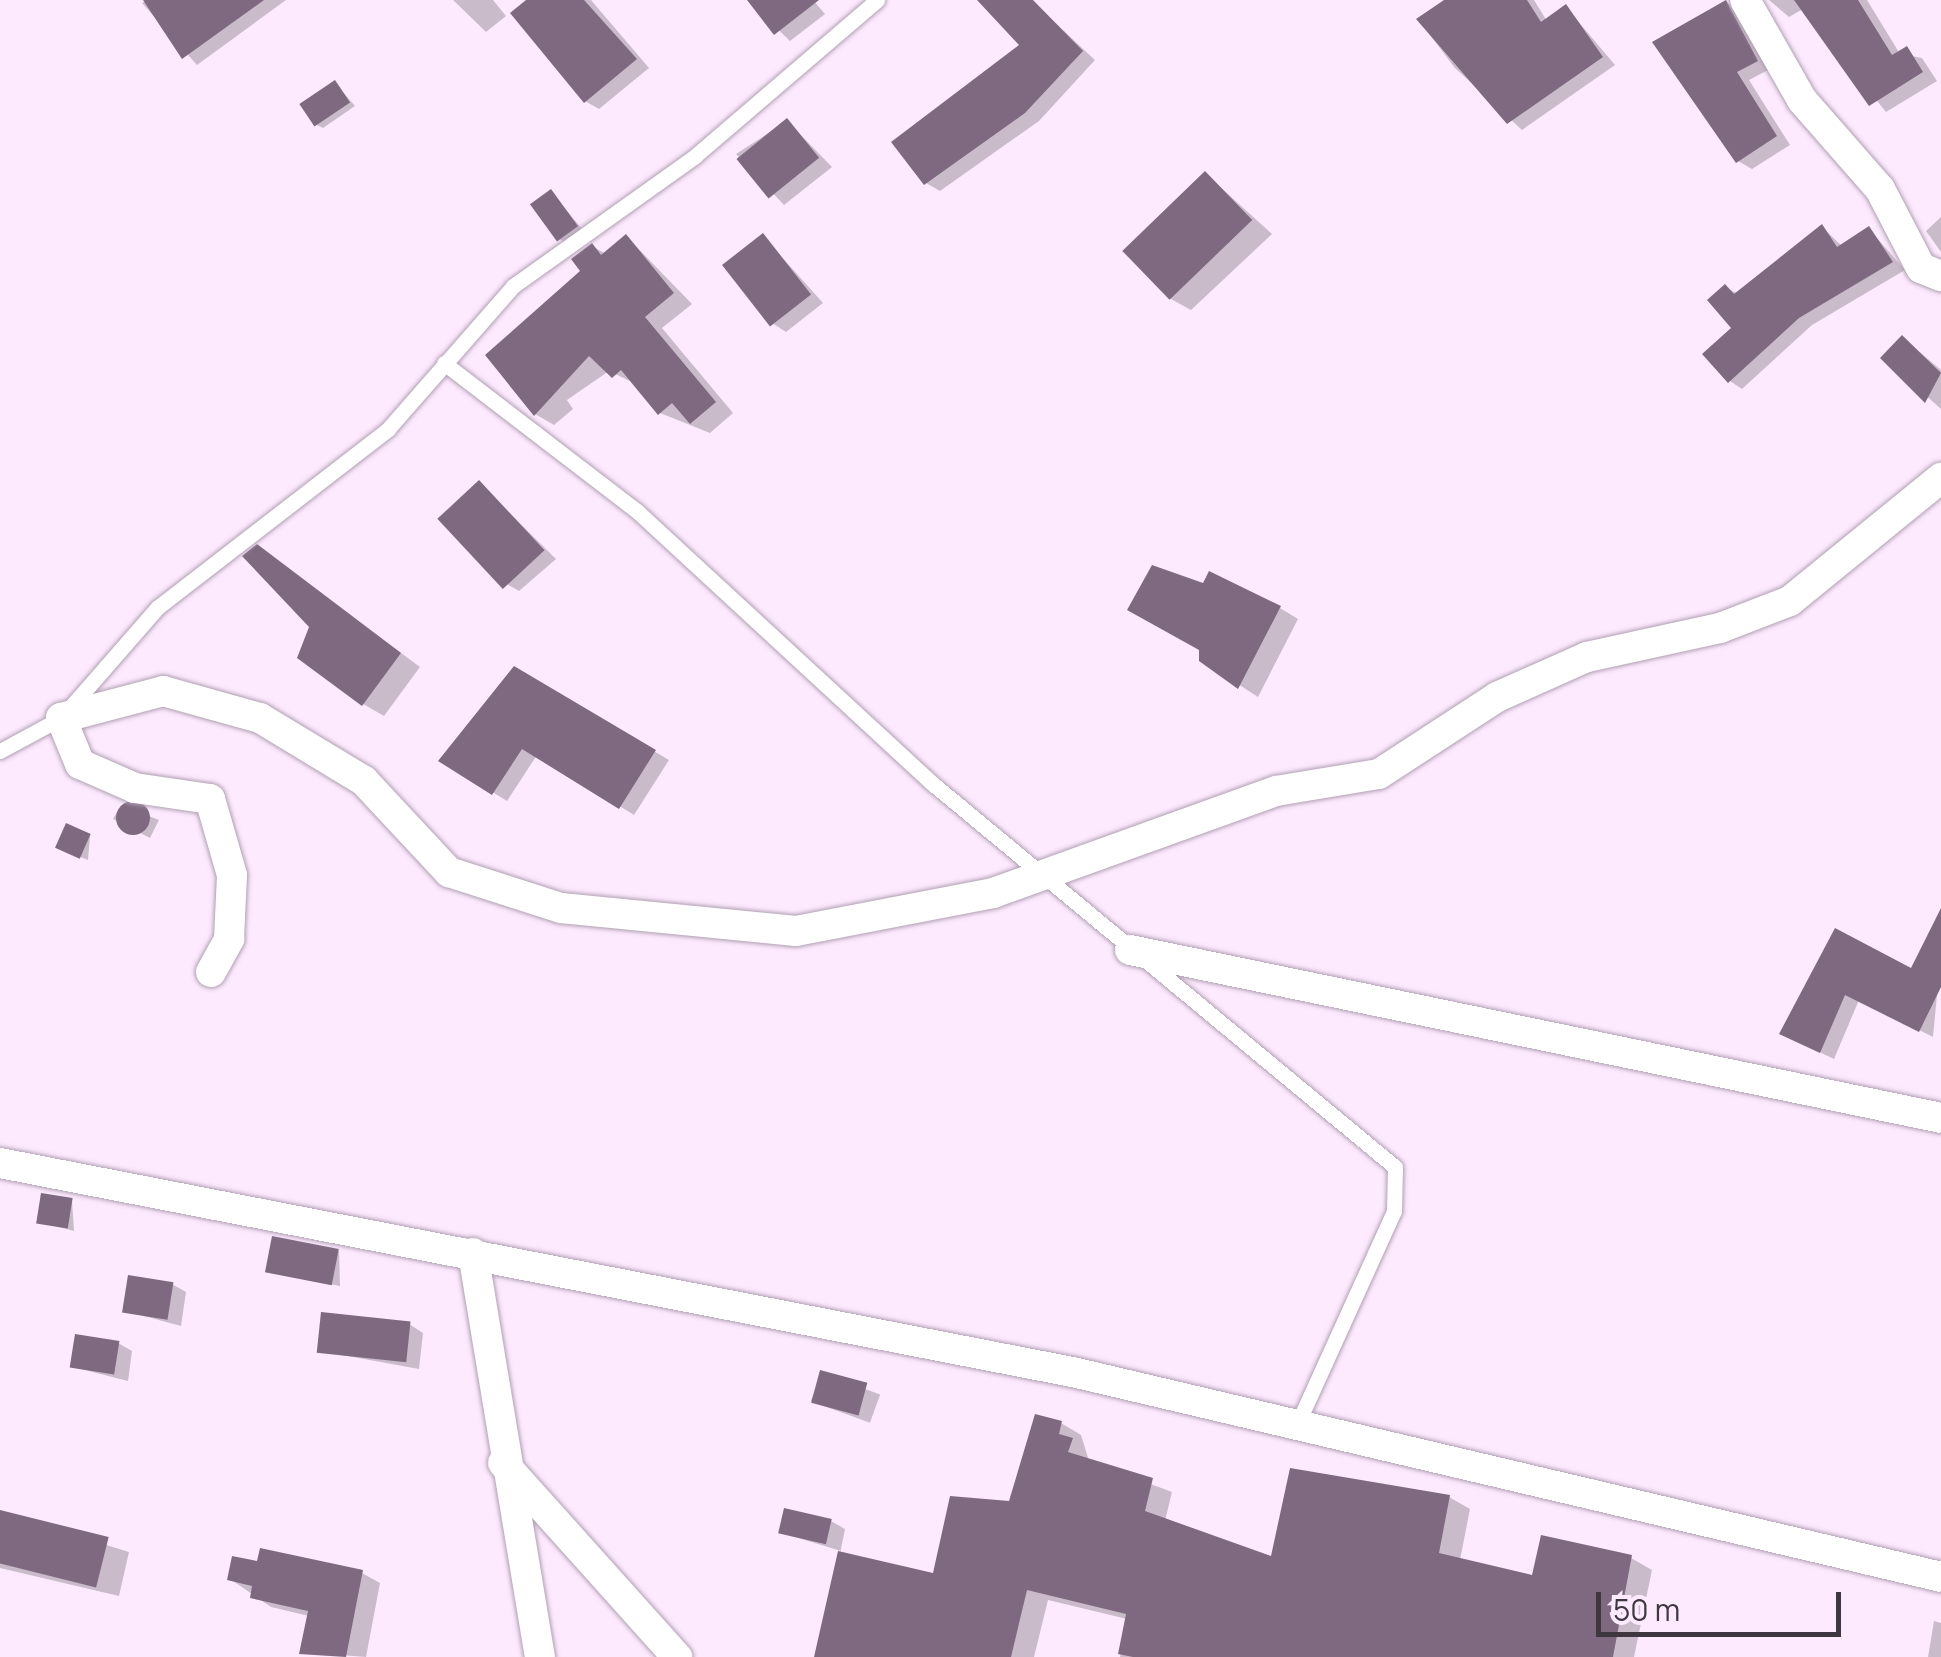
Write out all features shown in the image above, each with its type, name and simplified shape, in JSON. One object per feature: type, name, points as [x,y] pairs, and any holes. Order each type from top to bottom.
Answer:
[{"type":"street","points":[[1745,0],[1802,100],[1880,189],[1921,268],[1941,276]]},
{"type":"street","points":[[211,972],[229,940],[232,875],[210,799],[134,788],[80,764],[61,718],[164,691],[260,718],[364,782],[448,872],[561,908],[796,931],[1044,878],[1164,825],[1276,791],[1379,774],[1497,697],[1587,658],[1756,617],[1790,601],[1941,478]]},
{"type":"street","points":[[1130,950],[1941,1118]]},
{"type":"street","points":[[0,1162],[473,1254],[1297,1425],[1941,1578]]},
{"type":"street","points":[[473,1254],[503,1462],[540,1657]]},
{"type":"street","points":[[503,1462],[677,1657]]},
{"type":"lane","points":[[0,751],[61,718],[158,607],[388,429],[514,286],[694,156],[877,0]]},
{"type":"lane","points":[[444,363],[637,511],[1044,878],[1395,1166],[1394,1212],[1297,1425]]},
{"type":"building","points":[[143,0],[264,0],[182,59]]},
{"type":"building","points":[[526,0],[584,0],[637,59],[584,103],[510,13]]},
{"type":"building","points":[[747,0],[819,0],[774,35]]},
{"type":"building","points":[[977,0],[1033,0],[1083,51],[1025,113],[924,185],[891,142],[1019,45]]},
{"type":"building","points":[[1444,0],[1527,0],[1541,22],[1566,4],[1603,57],[1507,124],[1416,19]]},
{"type":"building","points":[[1726,0],[1758,61],[1737,72],[1777,136],[1736,163],[1652,42]]},
{"type":"building","points":[[1794,0],[1858,0],[1892,55],[1907,46],[1923,72],[1869,106]]},
{"type":"building","points":[[335,80],[350,102],[314,126],[299,104]]},
{"type":"building","points":[[787,118],[819,158],[769,199],[736,159]]},
{"type":"building","points":[[1205,171],[1252,220],[1170,300],[1122,251]]},
{"type":"building","points":[[551,189],[578,226],[557,241],[530,204]]},
{"type":"building","points":[[1822,224],[1837,247],[1869,226],[1893,262],[1799,318],[1728,383],[1702,354],[1731,328],[1707,300],[1725,284],[1734,294]]},
{"type":"building","points":[[763,233],[811,294],[770,326],[722,265]]},
{"type":"building","points":[[626,234],[674,293],[645,317],[716,402],[690,424],[672,403],[658,415],[621,370],[612,378],[589,356],[534,416],[485,355],[580,271],[571,259],[592,243],[601,255]]},
{"type":"building","points":[[1902,335],[1941,373],[1925,403],[1880,358]]},
{"type":"building","points":[[479,480],[544,550],[503,589],[437,519]]},
{"type":"building","points":[[257,544],[401,653],[362,706],[297,658],[309,627],[242,556]]},
{"type":"building","points":[[1152,565],[1203,583],[1209,571],[1281,606],[1238,689],[1199,661],[1199,650],[1127,610]]},
{"type":"building","points":[[514,666],[656,750],[619,809],[522,749],[492,795],[438,761]]},
{"type":"building","points":[[133,801],[145,806],[150,818],[145,830],[133,835],[121,830],[116,818],[121,806]]},
{"type":"building","points":[[66,823],[91,834],[80,859],[55,848]]},
{"type":"building","points":[[1941,908],[1941,987],[1919,1032],[1845,995],[1820,1053],[1779,1034],[1835,928],[1911,968]]},
{"type":"building","points":[[41,1193],[73,1198],[68,1229],[36,1224]]},
{"type":"building","points":[[272,1236],[339,1249],[332,1285],[265,1272]]},
{"type":"building","points":[[128,1275],[173,1282],[167,1320],[122,1313]]},
{"type":"building","points":[[321,1312],[411,1321],[406,1362],[317,1353]]},
{"type":"building","points":[[75,1334],[119,1341],[114,1375],[70,1368]]},
{"type":"building","points":[[820,1370],[867,1383],[859,1416],[811,1403]]},
{"type":"building","points":[[1035,1414],[1062,1421],[1059,1434],[1073,1438],[1068,1452],[1153,1478],[1145,1511],[1271,1556],[1290,1468],[1450,1495],[1439,1553],[1532,1575],[1541,1535],[1632,1555],[1613,1657],[1133,1657],[1118,1654],[1126,1614],[1027,1590],[1011,1657],[814,1657],[838,1551],[933,1573],[950,1496],[1009,1501]]},
{"type":"building","points":[[784,1508],[832,1519],[826,1544],[778,1533]]},
{"type":"building","points":[[0,1510],[109,1537],[96,1588],[0,1564]]},
{"type":"building","points":[[260,1548],[363,1570],[346,1657],[299,1654],[308,1611],[250,1598],[252,1586],[227,1580],[232,1556],[257,1561]]}]
